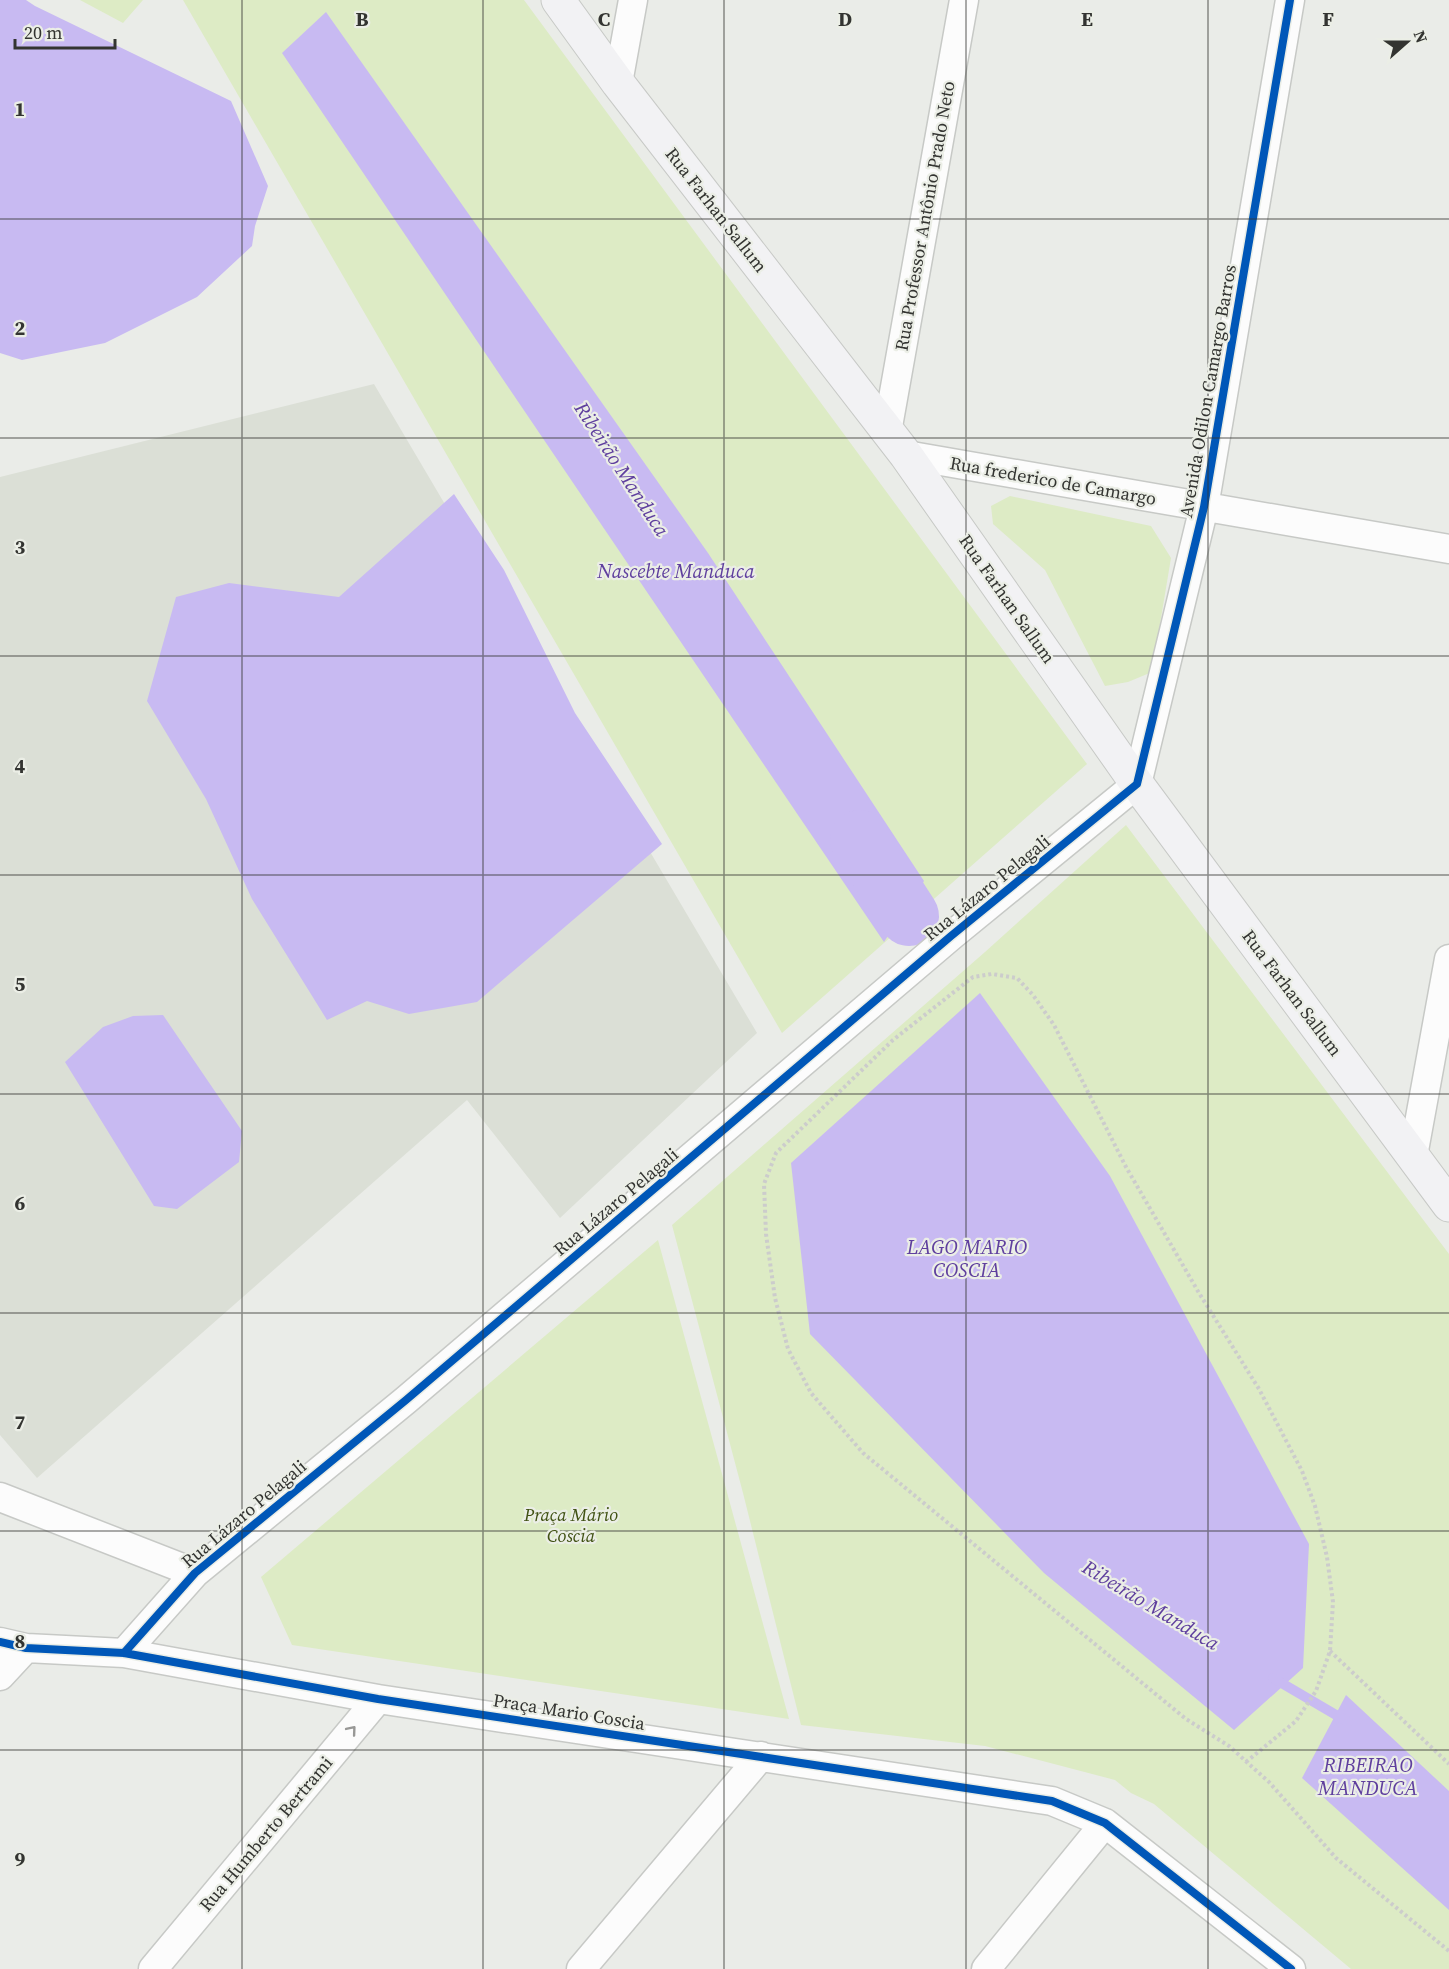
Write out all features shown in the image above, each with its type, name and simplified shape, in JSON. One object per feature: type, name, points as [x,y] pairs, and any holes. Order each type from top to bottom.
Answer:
[{"type":"main road","name":"Rua Farhan Sallum","points":[[558,0],[618,83],[896,443],[1137,784],[1449,1205]]},
{"type":"street","points":[[618,83],[633,0]]},
{"type":"street","name":"Rua Professor Antônio Prado Neto","points":[[896,443],[964,0]]},
{"type":"street","name":"Avenida Odilon Camargo Barros","points":[[1137,784],[1204,507],[1290,0]]},
{"type":"street","name":"Rua frederico de Camargo","points":[[896,443],[1204,507],[1449,549]]},
{"type":"street","name":"Rua Lázaro Pelagali","points":[[124,1653],[195,1572],[415,1392],[933,952],[1137,784]]},
{"type":"street","points":[[1413,1156],[1449,959]]},
{"type":"street","points":[[0,1497],[195,1572]]},
{"type":"street","points":[[0,1676],[13,1645]]},
{"type":"street","name":"Praça Mario Coscia","points":[[13,1645],[124,1653],[378,1699],[1052,1801],[1105,1823],[1291,1969]]},
{"type":"street","name":"Rua Humberto Bertrami","points":[[153,1969],[378,1699]]},
{"type":"street","points":[[582,1969],[761,1756]]},
{"type":"street","points":[[986,1969],[1105,1823]]},
{"type":"path","points":[[1246,1762],[1296,1721],[1316,1691],[1330,1651],[1333,1602],[1327,1557],[1315,1506],[1302,1471],[1259,1389],[1199,1293],[1126,1167],[1054,1025],[1033,995],[1017,978],[992,974],[973,977],[892,1040],[776,1153],[764,1184],[766,1234],[775,1298],[788,1349],[811,1393],[863,1453],[1186,1719],[1229,1746],[1246,1762],[1269,1782],[1336,1858],[1449,1951]]},
{"type":"path","points":[[1330,1651],[1449,1764]]},
{"type":"shaded area","points":[[374,384],[757,1033],[560,1218],[467,1100],[37,1478],[0,1435],[0,477]]},
{"type":"green space","points":[[80,0],[143,0],[123,23]]},
{"type":"green space","points":[[183,0],[524,0],[1087,764],[782,1033]]},
{"type":"green space","points":[[1010,496],[1151,526],[1171,558],[1152,672],[1128,682],[1105,686],[1045,570],[993,524],[991,506]]},
{"type":"green space","points":[[1126,825],[1449,1254],[1449,1969],[1351,1969],[1154,1804],[1131,1793],[1115,1780],[985,1746],[801,1725],[672,1225],[985,952]]},
{"type":"green space","name":"Praça Mário Coscia","points":[[658,1240],[789,1719],[292,1645],[261,1577]]},
{"type":"water","points":[[0,0],[26,0],[231,101],[268,186],[255,226],[252,246],[197,297],[105,343],[22,360],[0,353]]},
{"type":"water","name":"Nascebte Manduca","points":[[326,12],[708,553],[924,881],[884,942],[282,53]]},
{"type":"water","points":[[454,494],[504,570],[575,713],[662,844],[477,1002],[409,1014],[367,1001],[327,1020],[252,899],[206,799],[147,701],[176,597],[229,583],[339,597]]},
{"type":"water","name":"LAGO MARIO COSCIA","points":[[980,993],[1110,1176],[1309,1544],[1303,1668],[1234,1730],[1044,1573],[810,1334],[791,1163]]},
{"type":"water","points":[[163,1015],[242,1131],[239,1162],[177,1209],[154,1206],[65,1062],[103,1027],[133,1016]]},
{"type":"water","name":"RIBEIRAO MANDUCA","points":[[1346,1695],[1449,1791],[1449,1910],[1302,1778]]},
{"type":"waterway","name":"Ribeirão Manduca","points":[[860,840],[909,916]]},
{"type":"waterway","name":"Ribeirão Manduca","points":[[1273,1678],[1348,1722]]},
{"type":"cycle path","points":[[124,1653],[195,1573],[406,1400],[951,936],[1137,784],[1204,507],[1290,0]]},
{"type":"cycle path","points":[[0,1642],[26,1648],[124,1653],[378,1699],[1052,1801],[1105,1823],[1291,1969]]}]
